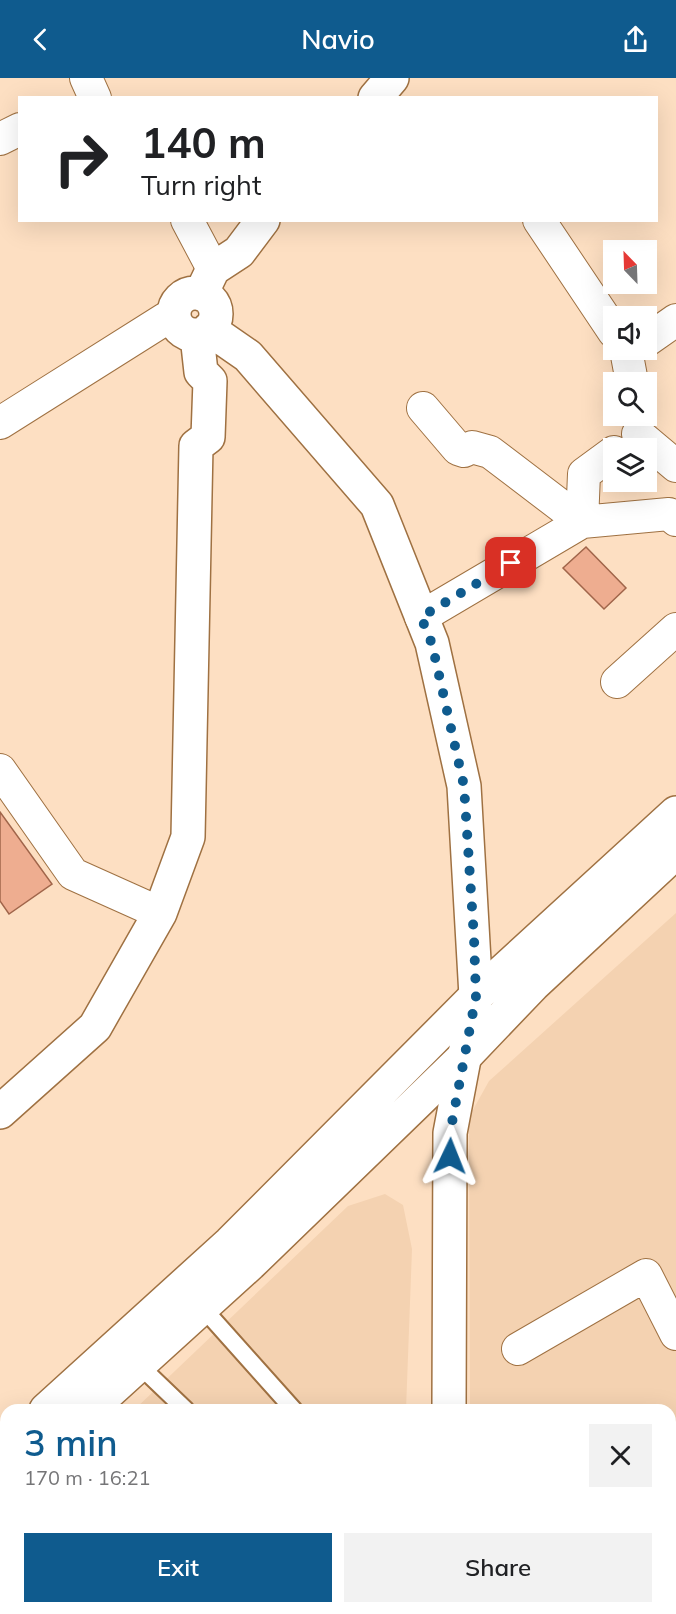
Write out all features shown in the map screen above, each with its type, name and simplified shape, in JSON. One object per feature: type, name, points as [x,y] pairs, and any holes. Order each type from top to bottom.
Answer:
[{"type":"street","points":[[377,96],[392,78]]},
{"type":"street","points":[[0,139],[18,130]]},
{"type":"street","points":[[188,222],[216,310],[214,324],[193,327]]},
{"type":"street","points":[[207,282],[239,252],[262,222]]},
{"type":"street","points":[[540,222],[603,312]]},
{"type":"street","points":[[0,423],[165,320],[193,327],[248,356],[377,505],[432,644],[464,786],[476,996],[450,1133],[449,1404]]},
{"type":"street","points":[[657,333],[676,320]]},
{"type":"street","points":[[0,1112],[95,1027],[160,913],[188,837],[196,446],[208,437],[210,381],[201,372],[193,327]]},
{"type":"street","points":[[423,408],[458,449],[464,451],[472,447],[490,452],[582,522]]},
{"type":"street","points":[[631,433],[676,466]]},
{"type":"street","points":[[582,522],[584,474],[603,460]]},
{"type":"street","points":[[421,617],[582,522],[674,507]]},
{"type":"street","points":[[617,682],[676,629]]},
{"type":"street","points":[[0,770],[73,874],[160,913]]},
{"type":"street","points":[[53,1404],[230,1243],[476,996],[676,813]]},
{"type":"street","points":[[96,1404],[202,1307],[466,1054],[533,985],[676,852]]},
{"type":"street","points":[[518,1349],[646,1275],[676,1334]]},
{"type":"lane","points":[[202,1307],[289,1404]]},
{"type":"lane","points":[[139,1365],[180,1404]]},
{"type":"shaded area","points":[[676,913],[676,1404],[470,1404],[469,1117],[489,1081]]},
{"type":"shaded area","points":[[385,1194],[403,1205],[412,1249],[406,1404],[140,1404],[348,1206]]},
{"type":"building","points":[[586,547],[626,588],[604,609],[563,568]]},
{"type":"building","points":[[0,812],[52,884],[9,914],[0,901]]},
{"type":"route","points":[[450,1156],[450,1133],[476,996],[474,938],[464,786],[432,644],[421,617],[511,563]]}]
